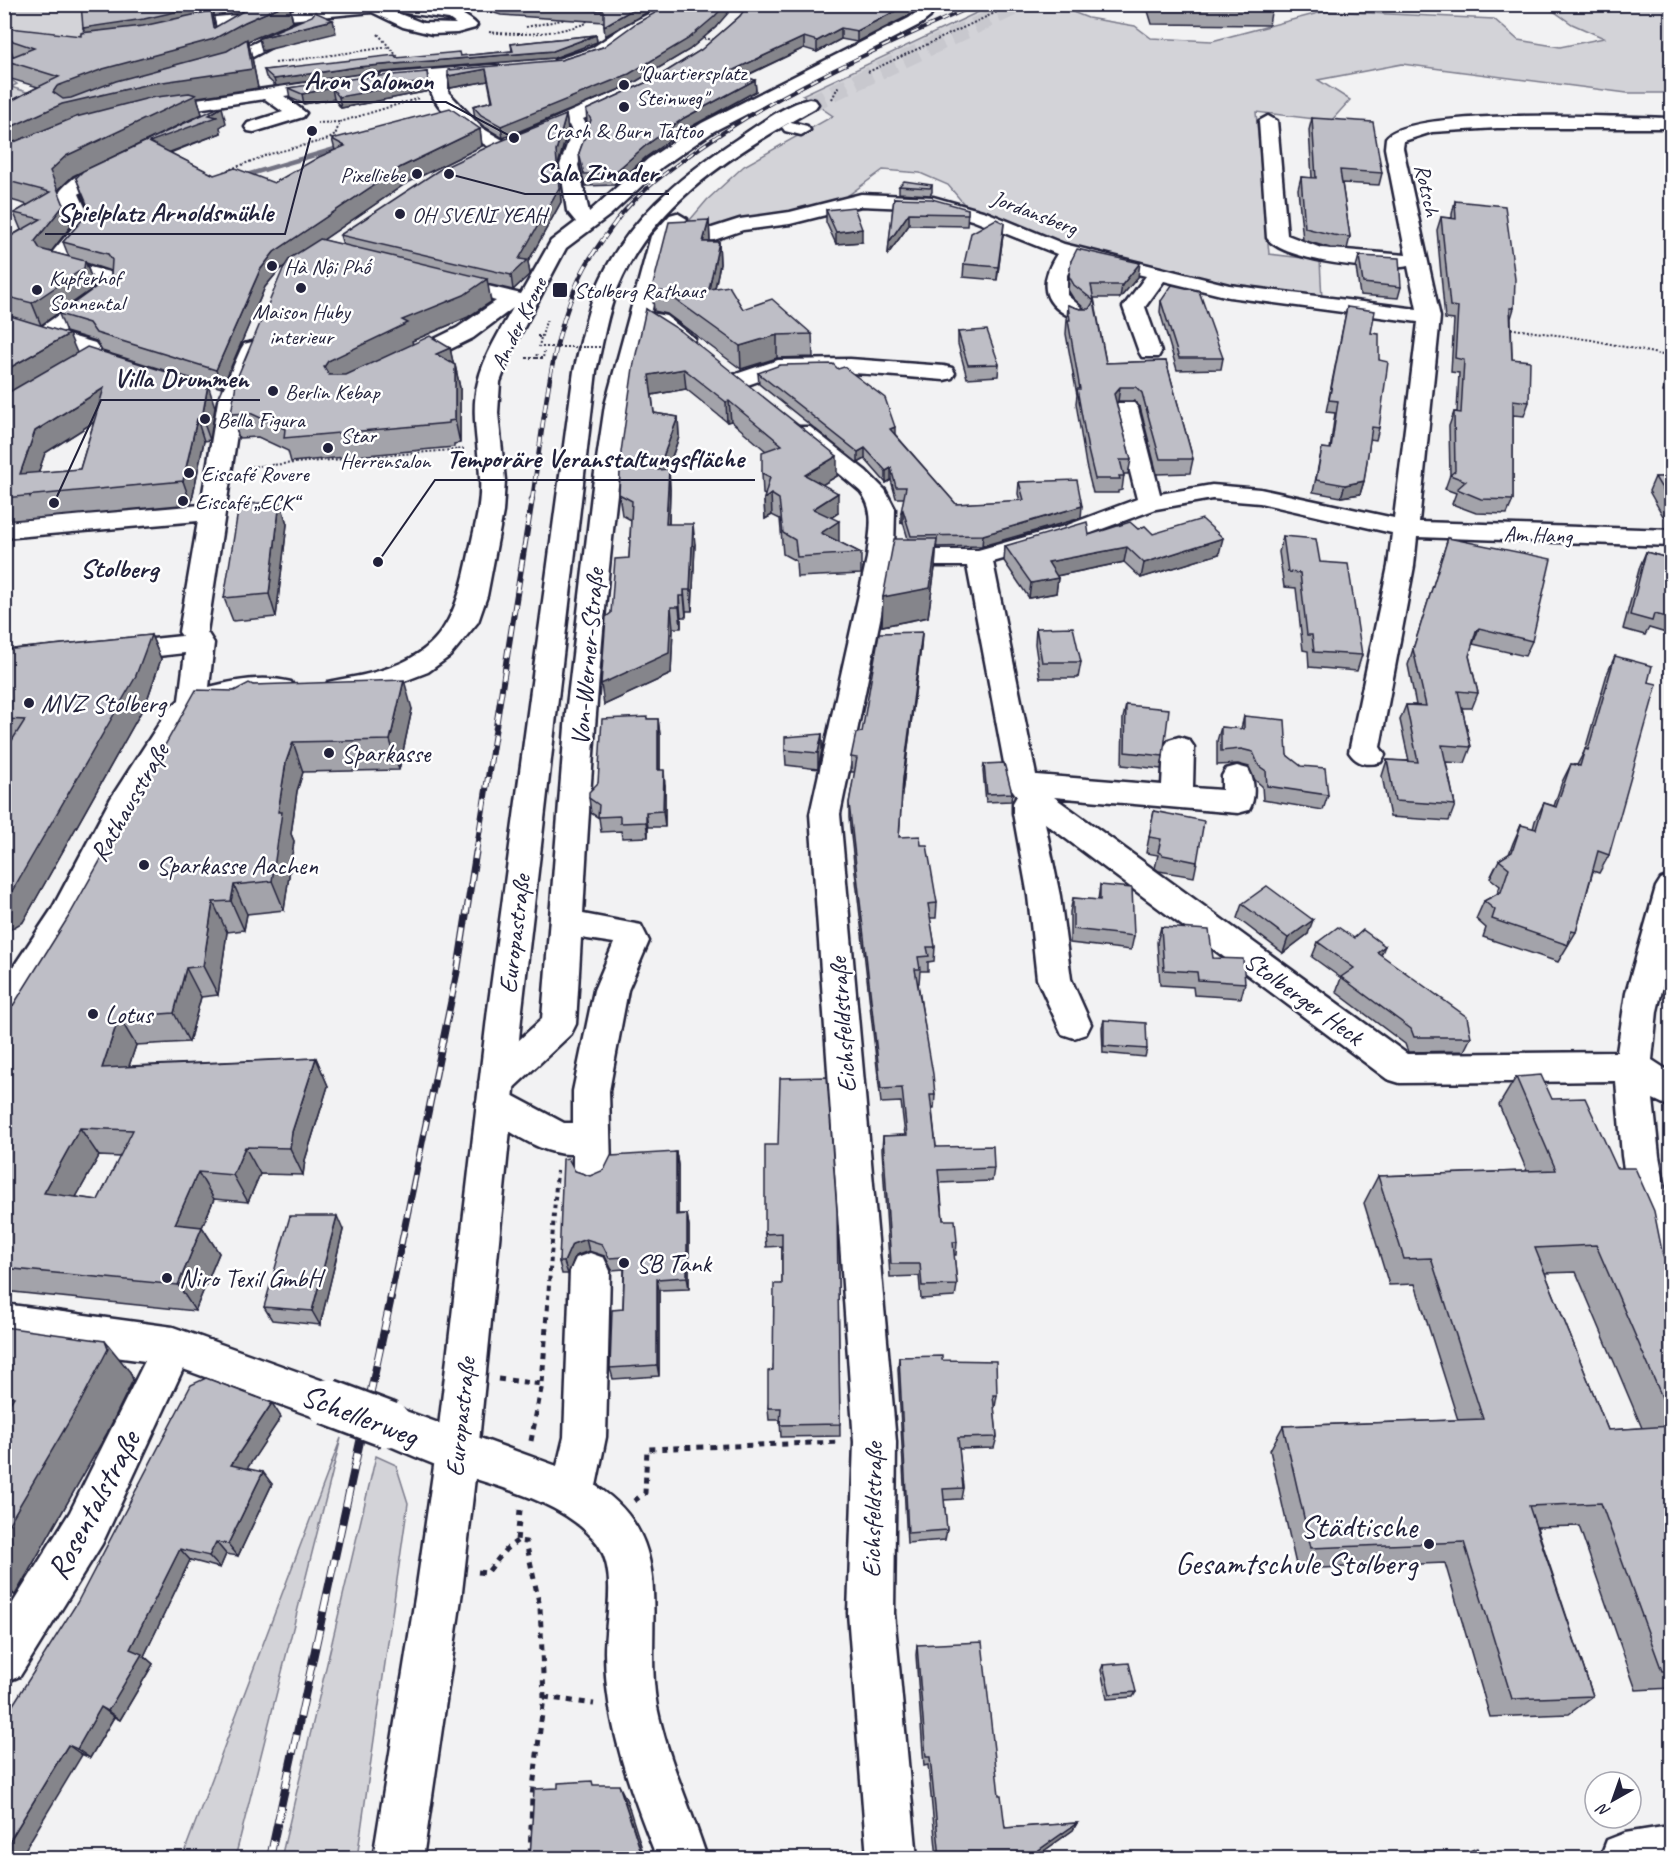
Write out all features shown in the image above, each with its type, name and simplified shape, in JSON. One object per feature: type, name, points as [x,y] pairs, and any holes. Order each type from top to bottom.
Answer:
[{"type":"street","points":[[544,66],[579,59],[598,52],[629,30],[681,4]]},
{"type":"street","points":[[1143,4],[1298,4]]},
{"type":"street","name":"An der Krone","points":[[193,703],[216,694],[240,689],[333,690],[372,683],[410,670],[434,655],[464,622],[474,596],[494,480],[492,447],[486,413],[489,382],[520,300],[558,245],[588,223],[655,163],[699,133],[781,88],[915,21],[924,14],[929,5]]},
{"type":"street","points":[[226,64],[298,26],[376,8]]},
{"type":"street","points":[[158,34],[216,22],[376,8],[399,22],[418,27],[444,30],[466,26]]},
{"type":"street","points":[[189,74],[265,52],[272,53],[269,58],[256,64]]},
{"type":"street","points":[[136,114],[354,82],[510,69]]},
{"type":"street","points":[[434,74],[440,92],[462,118],[480,135],[502,147]]},
{"type":"street","points":[[480,156],[571,119],[641,87]]},
{"type":"street","points":[[212,120],[264,96]]},
{"type":"street","points":[[247,123],[276,106],[264,96]]},
{"type":"street","name":"Europastraße","points":[[398,1858],[439,1592],[457,1452],[495,1092],[585,371],[598,312],[608,284],[627,250],[660,209],[720,157],[801,117]]},
{"type":"street","points":[[571,119],[576,122],[581,131],[569,165],[577,211],[588,223]]},
{"type":"street","name":"Rotsch","points":[[1404,528],[1429,317],[1394,148],[1395,138],[1404,132],[1448,126],[1533,120],[1671,123]]},
{"type":"street","points":[[1268,121],[1277,238],[1289,247],[1317,254],[1418,262]]},
{"type":"street","points":[[41,333],[104,293],[106,277],[60,266],[55,261],[84,227],[69,193],[81,182],[137,153]]},
{"type":"street","name":"Jordansberg","points":[[661,236],[714,234],[740,225],[790,218],[861,200],[933,203],[979,216],[1070,252],[1229,291],[1429,317]]},
{"type":"street","name":"Von-Werner-Straße","points":[[495,1092],[559,1024],[580,714],[595,564],[617,405],[661,236],[677,219]]},
{"type":"street","points":[[1070,252],[1060,261],[1057,272],[1057,296],[1061,303],[1079,315]]},
{"type":"street","points":[[1150,352],[1134,307],[1158,274]]},
{"type":"street","points":[[423,276],[520,300]]},
{"type":"street","points":[[382,373],[441,346],[520,300]]},
{"type":"street","name":"Eichsfeldstraße","points":[[640,317],[658,321],[769,405],[876,495],[881,504],[883,517],[880,558],[825,814],[875,1442],[871,1613],[892,1858]]},
{"type":"street","points":[[8,324],[87,348],[83,363],[144,374]]},
{"type":"street","points":[[193,703],[200,643],[193,632],[219,474],[221,399],[260,329]]},
{"type":"street","points":[[441,346],[501,350]]},
{"type":"street","points":[[738,381],[778,367],[850,366],[944,373]]},
{"type":"street","points":[[1126,408],[1150,503]]},
{"type":"street","name":"Am Hang","points":[[880,558],[978,558],[1074,531],[1150,503],[1212,492],[1236,492],[1404,528],[1455,532],[1671,538]]},
{"type":"street","points":[[4,530],[211,512]]},
{"type":"street","points":[[1370,755],[1364,752],[1401,566],[1404,528]]},
{"type":"street","points":[[978,558],[1030,791],[1028,813],[1044,896],[1054,979],[1074,1024]]},
{"type":"street","points":[[82,655],[200,643]]},
{"type":"street","name":"Rathausstraße","points":[[4,1010],[20,960],[65,916],[126,798],[178,717],[193,703]]},
{"type":"street","points":[[1177,796],[1179,747]]},
{"type":"street","points":[[1030,791],[1177,796],[1238,789]]},
{"type":"street","name":"Stolberger Heck","points":[[1030,791],[1046,808],[1400,1069],[1659,1079]]},
{"type":"street","points":[[1671,887],[1637,1027],[1659,1079],[1639,1152],[1664,1281],[1671,1296]]},
{"type":"street","points":[[495,1092],[560,1139],[593,1154],[591,1091],[605,1017],[616,975],[632,941],[631,936],[616,930],[566,926]]},
{"type":"street","points":[[572,1497],[585,1437],[590,1271]]},
{"type":"street","name":"Schellerweg","points":[[4,1323],[173,1346],[548,1484],[572,1497],[608,1522],[623,1543],[631,1581],[628,1653],[634,1706],[650,1768],[681,1858]]},
{"type":"street","name":"Rosentalstraße","points":[[4,1660],[87,1528],[173,1346]]},
{"type":"street","points":[[1626,1858],[1663,1852],[1671,1854]]},
{"type":"path","points":[[868,72],[1014,4]]},
{"type":"path","points":[[466,26],[514,36],[529,34],[587,23],[582,10]]},
{"type":"path","points":[[357,11],[364,16],[396,57],[424,57],[434,74]]},
{"type":"path","points":[[526,27],[568,18],[563,14]]},
{"type":"path","points":[[698,38],[717,40]]},
{"type":"path","points":[[256,64],[283,63],[389,47]]},
{"type":"path","points":[[801,117],[825,117],[837,86],[847,81]]},
{"type":"path","points":[[216,175],[270,154],[329,139],[335,135],[340,122],[421,98]]},
{"type":"path","points":[[1499,327],[1592,340],[1671,357]]},
{"type":"path","points":[[541,339],[540,348],[605,347]]},
{"type":"path","points":[[536,358],[543,358],[544,352]]},
{"type":"path","points":[[219,474],[233,469],[492,447]]},
{"type":"path","points":[[645,1493],[647,1449],[836,1442]]},
{"type":"path","points":[[544,1697],[598,1705],[634,1706]]},
{"type":"shaded area","points":[[5,5],[101,5],[74,44],[15,69],[9,78],[17,84],[11,87],[43,97],[5,113]]},
{"type":"shaded area","points":[[993,5],[1055,5],[1088,18],[1135,26],[1151,38],[1212,41],[1326,11],[1494,19],[1518,40],[1560,47],[1604,38],[1572,24],[1545,5],[1671,5],[1671,93],[1627,93],[1402,64],[1318,80],[1350,100],[1331,121],[1256,112],[1269,254],[1320,260],[1322,300],[1232,287],[1061,246],[969,210],[948,185],[920,173],[883,170],[843,199],[710,231],[684,227],[707,200],[744,166],[833,116],[802,95]]},
{"type":"shaded area","points":[[341,1438],[235,1858],[182,1858]]},
{"type":"shaded area","points":[[376,1456],[396,1465],[408,1503],[357,1858],[281,1858]]},
{"type":"building","points":[[81,4],[210,4],[144,19],[83,28]]},
{"type":"building","points":[[286,4],[214,39],[103,69],[57,86],[53,92],[63,99],[71,98],[116,81],[227,51],[247,39],[252,69],[149,84],[62,104],[4,130],[4,105],[59,77],[4,60],[34,48],[7,39],[10,28],[81,36],[81,33],[143,26],[211,11],[214,28],[250,7]]},
{"type":"building","points":[[506,4],[642,4],[604,26],[604,11]]},
{"type":"building","points":[[671,4],[726,4],[688,39],[629,74],[501,126],[481,115],[473,106],[493,101],[486,69],[448,76],[448,70],[561,60],[603,47],[635,24]]},
{"type":"building","points":[[748,4],[909,4],[857,31],[841,28],[817,41],[804,37],[729,72],[755,80],[684,118],[645,146],[614,173],[584,174],[579,153],[591,120],[586,110],[656,78],[701,50],[740,16]]},
{"type":"building","points":[[1154,4],[1272,4],[1272,6],[1155,6]]},
{"type":"building","points":[[315,12],[333,20],[259,38],[312,16]]},
{"type":"building","points":[[596,35],[553,51],[357,67],[274,79],[264,70],[395,55],[396,58],[459,52],[460,56],[513,51],[511,44]]},
{"type":"building","points":[[427,72],[428,81],[339,97],[332,88],[302,94],[288,88],[357,78]]},
{"type":"building","points":[[189,93],[196,95],[66,156],[50,171],[64,205],[35,241],[40,249],[85,261],[84,268],[32,303],[4,296],[4,240],[41,219],[14,213],[50,192],[4,180],[4,146],[76,117],[149,98]]},
{"type":"building","points":[[222,107],[209,115],[217,117],[149,142],[214,175],[235,168],[274,183],[319,157],[345,146],[332,139],[450,108],[480,129],[401,167],[274,252],[260,270],[216,370],[96,333],[89,323],[59,314],[111,276],[112,260],[108,254],[63,242],[90,211],[76,178],[83,171]]},
{"type":"building","points":[[566,115],[556,151],[559,188],[519,259],[527,260],[511,275],[340,235],[439,170],[496,143]]},
{"type":"building","points":[[1312,118],[1373,122],[1382,173],[1340,170],[1350,237],[1305,228],[1301,177],[1316,178]]},
{"type":"building","points":[[904,181],[932,185],[930,188],[899,186]]},
{"type":"building","points":[[894,198],[932,199],[968,209],[968,214],[909,213],[889,242]]},
{"type":"building","points":[[1455,201],[1505,206],[1515,279],[1514,308],[1510,308],[1512,359],[1530,361],[1529,402],[1513,400],[1513,500],[1481,499],[1457,489],[1466,481],[1450,475],[1455,471],[1454,412],[1461,413],[1464,360],[1455,358],[1458,307],[1450,306],[1441,217],[1456,219]]},
{"type":"building","points":[[854,207],[862,229],[836,232],[826,210]]},
{"type":"building","points":[[996,219],[1004,223],[998,267],[964,264],[971,233]]},
{"type":"building","points":[[709,220],[703,242],[719,242],[709,289],[729,286],[743,309],[772,299],[812,334],[777,335],[740,346],[665,292],[652,289],[669,222]]},
{"type":"building","points":[[320,239],[487,279],[464,295],[402,320],[408,323],[328,361],[324,367],[329,375],[346,375],[430,336],[450,348],[436,354],[455,365],[455,420],[449,423],[284,438],[285,429],[250,413],[231,414],[237,378],[283,269],[290,258]]},
{"type":"building","points":[[1077,249],[1140,263],[1122,285],[1091,285],[1106,363],[1166,361],[1193,459],[1160,459],[1142,393],[1136,387],[1120,387],[1114,394],[1131,460],[1120,460],[1124,476],[1119,476],[1120,479],[1095,479],[1077,389],[1080,389],[1068,320],[1070,320],[1068,305],[1089,309],[1094,301],[1074,285],[1069,276],[1071,261]]},
{"type":"building","points":[[1359,256],[1399,258],[1401,287],[1363,283]]},
{"type":"building","points":[[1172,285],[1199,291],[1223,358],[1179,358],[1161,301]]},
{"type":"building","points":[[1347,307],[1375,311],[1371,333],[1379,334],[1379,360],[1388,362],[1379,428],[1372,427],[1364,481],[1345,485],[1316,480],[1322,448],[1331,449],[1338,401],[1329,400]]},
{"type":"building","points":[[646,309],[681,331],[837,456],[805,475],[838,493],[813,509],[839,521],[821,533],[861,553],[797,557],[795,540],[783,533],[779,499],[771,494],[764,499],[770,477],[762,473],[762,452],[782,445],[729,401],[726,402],[684,369],[649,375],[654,413],[678,417],[658,470],[669,469],[666,524],[693,524],[690,590],[684,590],[684,596],[679,596],[679,607],[671,607],[669,653],[601,684],[606,617],[611,613],[615,559],[629,558],[632,501],[619,494],[621,452],[633,368]]},
{"type":"building","points":[[4,314],[69,334],[4,371]]},
{"type":"building","points":[[987,330],[999,364],[968,365],[958,332]]},
{"type":"building","points":[[87,347],[208,385],[202,418],[197,419],[183,481],[4,498],[4,395]],"holes":[[[104,388],[80,469],[20,474],[35,431]]]},
{"type":"building","points":[[833,364],[838,369],[844,367],[885,398],[895,427],[890,429],[956,504],[1024,500],[1019,482],[1077,480],[1082,506],[983,535],[911,536],[903,510],[901,512],[906,487],[896,487],[891,468],[886,471],[865,448],[858,452],[758,373],[780,365]]},
{"type":"building","points":[[1671,466],[1670,502],[1655,477],[1668,477]]},
{"type":"building","points":[[280,501],[269,594],[224,598],[239,505]]},
{"type":"building","points":[[1202,519],[1223,538],[1144,563],[1127,547],[1048,562],[1058,578],[1031,583],[1005,546],[1087,522],[1089,535],[1130,522],[1138,529],[1145,526],[1153,534]]},
{"type":"building","points":[[1283,536],[1316,539],[1320,562],[1348,564],[1362,655],[1314,652],[1312,635],[1307,635],[1300,573],[1288,572]]},
{"type":"building","points":[[1448,538],[1551,559],[1532,641],[1479,628],[1476,631],[1469,656],[1478,693],[1458,691],[1471,747],[1442,745],[1455,805],[1395,801],[1387,760],[1418,762],[1406,705],[1426,706],[1413,649]]},
{"type":"building","points":[[894,539],[937,539],[930,588],[883,597]]},
{"type":"building","points":[[1646,552],[1671,559],[1671,618],[1654,614],[1652,621],[1630,615]]},
{"type":"building","points":[[1073,627],[1081,662],[1042,662],[1036,628]]},
{"type":"building","points":[[922,632],[903,778],[899,837],[920,836],[921,845],[927,845],[937,903],[928,904],[935,947],[927,947],[929,956],[918,957],[920,969],[915,969],[933,1074],[935,1095],[930,1095],[936,1147],[993,1146],[994,1168],[938,1170],[943,1220],[955,1220],[957,1242],[953,1242],[957,1285],[922,1286],[920,1264],[891,1264],[883,1136],[907,1135],[902,1088],[881,1089],[849,803],[857,758],[851,757],[856,733],[862,732],[879,633]]},
{"type":"building","points":[[151,635],[135,678],[8,898],[4,900],[4,753],[25,720],[4,719],[4,650]]},
{"type":"building","points":[[1615,656],[1652,666],[1648,682],[1657,684],[1609,855],[1598,851],[1576,932],[1571,931],[1568,945],[1492,919],[1495,910],[1484,901],[1501,892],[1509,868],[1499,860],[1512,852],[1521,825],[1536,829],[1544,803],[1556,807],[1571,764],[1580,766],[1585,749],[1588,750]]},
{"type":"building","points":[[404,680],[390,740],[293,742],[286,762],[278,812],[282,812],[272,881],[234,885],[231,901],[213,902],[203,966],[186,968],[174,1013],[119,1017],[102,1068],[316,1058],[292,1132],[290,1148],[245,1147],[233,1175],[198,1172],[175,1224],[202,1227],[178,1285],[4,1268],[4,1020],[69,916],[196,690],[234,691],[249,683],[253,685]],"holes":[[[80,1128],[133,1130],[98,1200],[44,1193]]]},
{"type":"building","points":[[1126,705],[1169,709],[1163,756],[1125,752]]},
{"type":"building","points":[[1244,716],[1285,720],[1287,755],[1301,766],[1325,768],[1328,795],[1267,786],[1266,771],[1259,766],[1253,752],[1241,749],[1221,751],[1221,727],[1244,729]]},
{"type":"building","points":[[647,717],[647,719],[658,719],[658,770],[664,770],[663,811],[646,812],[646,822],[620,823],[620,816],[598,817],[599,805],[589,798],[589,792],[598,783],[602,719]]},
{"type":"building","points":[[822,734],[818,753],[785,750],[785,737]]},
{"type":"building","points":[[1004,763],[1012,793],[987,794],[984,764]]},
{"type":"building","points":[[1154,811],[1204,821],[1197,862],[1158,852],[1161,839],[1149,837]]},
{"type":"building","points":[[1100,885],[1132,888],[1134,936],[1073,929],[1073,898],[1100,900]]},
{"type":"building","points":[[1267,886],[1313,920],[1288,938],[1242,904]]},
{"type":"building","points":[[1161,927],[1209,930],[1213,958],[1243,959],[1245,983],[1198,980],[1197,972],[1164,970]]},
{"type":"building","points":[[1338,927],[1354,938],[1363,930],[1385,946],[1377,952],[1467,1017],[1471,1037],[1414,1037],[1411,1029],[1341,977],[1354,968],[1318,942]]},
{"type":"building","points":[[1104,1020],[1146,1023],[1147,1049],[1104,1046]]},
{"type":"building","points":[[1541,1075],[1552,1099],[1585,1098],[1617,1168],[1635,1168],[1654,1211],[1663,1256],[1671,1271],[1671,1418],[1596,1245],[1535,1248],[1608,1430],[1671,1426],[1671,1671],[1662,1671],[1601,1503],[1529,1506],[1593,1696],[1512,1699],[1464,1542],[1311,1548],[1283,1426],[1483,1419],[1431,1258],[1404,1259],[1378,1176],[1556,1170],[1516,1077]]},
{"type":"building","points":[[827,1077],[837,1211],[840,1424],[780,1425],[781,1408],[768,1408],[768,1371],[773,1370],[774,1284],[782,1284],[782,1233],[765,1234],[765,1145],[778,1145],[780,1078]]},
{"type":"building","points":[[676,1152],[676,1215],[687,1214],[687,1277],[657,1279],[657,1365],[610,1368],[612,1310],[623,1309],[625,1257],[609,1258],[602,1244],[586,1239],[572,1244],[564,1262],[559,1262],[563,1159],[568,1158],[575,1171],[590,1176],[604,1170],[611,1156]]},
{"type":"building","points":[[290,1216],[337,1216],[312,1311],[264,1307]]},
{"type":"building","points":[[4,1327],[105,1341],[108,1349],[80,1403],[4,1532],[4,1412],[14,1397],[4,1395]]},
{"type":"building","points":[[942,1356],[942,1360],[996,1361],[997,1395],[993,1395],[997,1437],[958,1438],[963,1488],[943,1489],[947,1530],[908,1533],[899,1357]]},
{"type":"building","points":[[206,1378],[272,1403],[231,1465],[263,1472],[228,1544],[216,1542],[209,1556],[180,1549],[130,1649],[142,1654],[108,1711],[101,1707],[77,1749],[68,1745],[4,1850],[4,1719],[77,1603],[191,1385]]},
{"type":"building","points":[[982,1642],[999,1795],[1001,1795],[1005,1828],[1077,1823],[1030,1856],[940,1858],[930,1757],[926,1757],[917,1645]]},
{"type":"building","points":[[1129,1663],[1136,1692],[1110,1694],[1103,1665]]},
{"type":"building","points":[[592,1781],[593,1785],[619,1785],[643,1858],[530,1858],[534,1789],[558,1788],[558,1783]]},
{"type":"building","points":[[1477,1848],[1482,1858],[1453,1858]]},
{"type":"waterway","points":[[240,177],[345,146]]},
{"type":"tunnel","points":[[809,104],[1021,4]]},
{"type":"railway","points":[[616,221],[665,173],[753,114],[826,74],[978,4]]},
{"type":"railway","points":[[532,500],[554,356],[562,327],[586,266],[617,220]]},
{"type":"railway","points":[[476,853],[532,499]]},
{"type":"railway","points":[[390,1299],[458,967],[476,852]]},
{"type":"railway","points":[[270,1858],[391,1298]]},
{"type":"place","name":"\"Quartiersplatz Steinweg\"","points":[[624,85]]},
{"type":"place","name":"Crash & Burn Tattoo","points":[[624,107]]},
{"type":"place","name":"Spielplatz Arnoldsmühle","points":[[312,131]]},
{"type":"place","name":"Aron Salomon","points":[[514,138]]},
{"type":"place","name":"Pixelliebe","points":[[417,174]]},
{"type":"place","name":"Sala Zinader","points":[[449,174]]},
{"type":"place","name":"OH SVENI YEAH","points":[[400,214]]},
{"type":"place","name":"Hà Nội Phố","points":[[272,266]]},
{"type":"place","name":"Maison Huby interieur","points":[[301,288]]},
{"type":"place","name":"Kupferhof Sonnental","points":[[37,290]]},
{"type":"place","name":"Stolberg Rathaus","points":[[560,290]]},
{"type":"place","name":"Berlin Kebap","points":[[273,391]]},
{"type":"place","name":"Bella Figura","points":[[205,419]]},
{"type":"place","name":"Star Herrensalon","points":[[328,448]]},
{"type":"place","name":"Eiscafé Rovere","points":[[189,473]]},
{"type":"place","name":"Eiscafé „ECK“","points":[[183,501]]},
{"type":"place","name":"Villa Drummen","points":[[54,503]]},
{"type":"place","name":"Temporäre Veranstaltungsfläche","points":[[378,562]]},
{"type":"place","name":"MVZ Stolberg","points":[[29,703]]},
{"type":"place","name":"Sparkasse","points":[[329,753]]},
{"type":"place","name":"Sparkasse Aachen","points":[[144,865]]},
{"type":"place","name":"Lotus","points":[[93,1014]]},
{"type":"place","name":"SB Tank","points":[[624,1263]]},
{"type":"place","name":"Niro Texil GmbH","points":[[167,1278]]},
{"type":"place","name":"Städtische Gesamtschule Stolberg","points":[[1429,1544]]},
{"type":"district","name":"Stolberg","points":[[119,568]]}]
